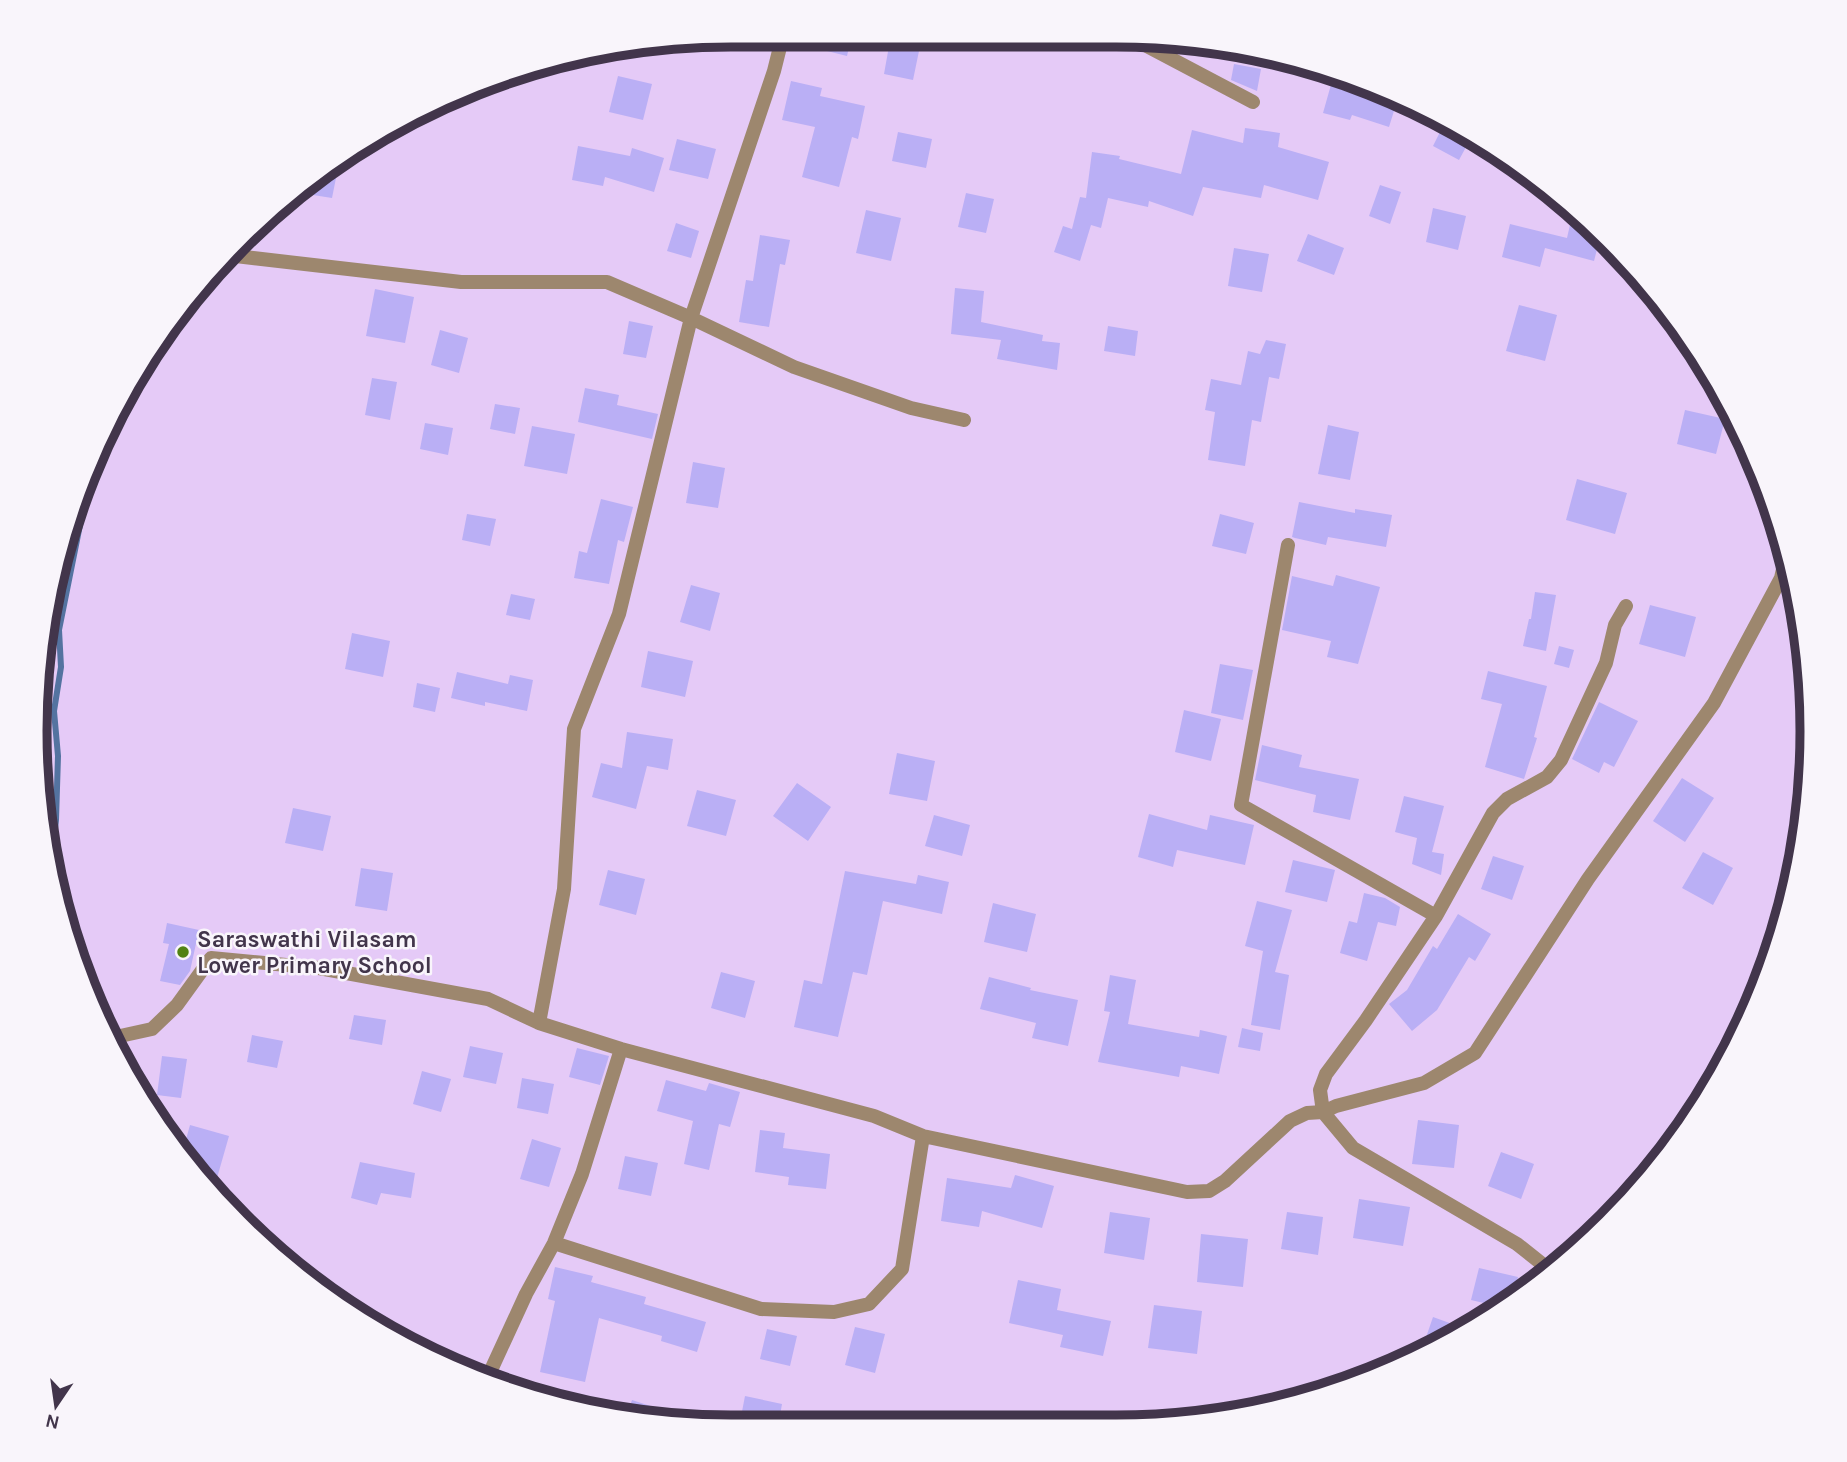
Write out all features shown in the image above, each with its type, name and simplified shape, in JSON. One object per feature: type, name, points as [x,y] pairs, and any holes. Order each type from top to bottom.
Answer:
[{"type":"street","points":[[539,1023],[564,889],[574,729],[619,614],[691,318],[780,47]]},
{"type":"street","points":[[1153,49],[1253,102]]},
{"type":"street","points":[[240,256],[461,282],[607,282],[691,318],[794,368],[911,408],[964,420]]},
{"type":"street","points":[[1288,545],[1241,805],[1436,916]]},
{"type":"street","points":[[120,1036],[152,1029],[177,1005],[211,957],[318,968],[488,999],[539,1023],[621,1049],[874,1116],[923,1136],[1187,1192],[1209,1191],[1225,1181],[1290,1121],[1307,1113],[1323,1112],[1336,1106],[1424,1083],[1475,1053],[1588,879],[1714,704],[1781,576]]},
{"type":"street","points":[[1543,1264],[1517,1244],[1353,1148],[1323,1112],[1320,1090],[1326,1074],[1436,916],[1493,813],[1507,799],[1547,777],[1561,761],[1606,663],[1615,625],[1626,606]]},
{"type":"street","points":[[491,1371],[526,1294],[554,1243],[582,1174],[621,1049]]},
{"type":"street","points":[[554,1243],[761,1309],[834,1312],[869,1304],[902,1269],[923,1136]]},
{"type":"building","points":[[819,47],[849,47],[847,56]]},
{"type":"building","points":[[889,47],[919,51],[913,80],[884,74]]},
{"type":"building","points":[[1234,64],[1261,69],[1257,91],[1231,80]]},
{"type":"building","points":[[618,76],[652,84],[643,120],[609,112]]},
{"type":"building","points":[[791,81],[822,88],[820,96],[865,106],[858,139],[852,137],[839,187],[802,177],[815,127],[782,120]]},
{"type":"building","points":[[1332,83],[1395,107],[1389,127],[1352,115],[1350,120],[1323,113]]},
{"type":"building","points":[[1245,128],[1280,133],[1278,147],[1329,162],[1318,200],[1264,185],[1261,198],[1203,187],[1193,216],[1149,201],[1148,207],[1108,198],[1101,228],[1091,225],[1080,261],[1054,252],[1063,226],[1072,229],[1080,197],[1086,198],[1092,152],[1120,156],[1119,159],[1181,174],[1192,130],[1243,143]]},
{"type":"building","points":[[1441,130],[1467,145],[1459,160],[1433,146]]},
{"type":"building","points":[[898,132],[932,139],[926,168],[892,161]]},
{"type":"building","points":[[677,139],[716,149],[708,179],[669,170]]},
{"type":"building","points":[[578,146],[630,156],[632,148],[664,158],[654,192],[605,177],[603,186],[572,180]]},
{"type":"building","points":[[331,177],[336,178],[332,198],[313,195],[314,190]]},
{"type":"building","points":[[1380,185],[1401,192],[1390,224],[1369,216]]},
{"type":"building","points":[[966,193],[994,199],[986,233],[958,227]]},
{"type":"building","points":[[1433,208],[1466,216],[1458,250],[1426,242]]},
{"type":"building","points":[[866,210],[901,218],[891,261],[856,253]]},
{"type":"building","points":[[1571,221],[1598,247],[1594,261],[1545,248],[1540,267],[1502,257],[1510,224],[1567,238]]},
{"type":"building","points":[[676,223],[699,231],[691,258],[667,251]]},
{"type":"building","points":[[1308,234],[1344,248],[1334,275],[1297,261]]},
{"type":"building","points":[[760,235],[790,240],[785,265],[780,264],[769,327],[739,322],[746,280],[753,281]]},
{"type":"building","points":[[1234,248],[1269,254],[1262,292],[1228,286]]},
{"type":"building","points":[[955,288],[984,291],[981,322],[1043,335],[1042,341],[1060,343],[1057,370],[997,359],[1001,340],[951,334]]},
{"type":"building","points":[[375,289],[414,297],[405,343],[366,336]]},
{"type":"building","points":[[1519,305],[1557,315],[1545,361],[1506,351]]},
{"type":"building","points":[[629,321],[653,326],[646,358],[623,354]]},
{"type":"building","points":[[1108,326],[1138,331],[1135,356],[1104,351]]},
{"type":"building","points":[[440,330],[468,338],[459,373],[431,365]]},
{"type":"building","points":[[1266,340],[1286,344],[1279,379],[1269,377],[1261,422],[1252,420],[1245,466],[1208,460],[1215,412],[1205,410],[1211,379],[1241,385],[1248,351],[1260,354]]},
{"type":"building","points":[[372,378],[397,382],[390,420],[365,415]]},
{"type":"building","points":[[585,388],[619,395],[617,405],[658,414],[652,439],[578,422]]},
{"type":"building","points":[[495,404],[520,408],[515,434],[490,429]]},
{"type":"building","points":[[1685,410],[1725,421],[1716,454],[1677,444]]},
{"type":"building","points":[[425,423],[453,428],[448,455],[420,449]]},
{"type":"building","points":[[1328,425],[1359,432],[1350,480],[1318,474]]},
{"type":"building","points":[[532,426],[575,434],[567,474],[524,466]]},
{"type":"building","points":[[693,462],[725,468],[718,508],[686,503]]},
{"type":"building","points":[[1577,479],[1627,493],[1615,534],[1566,520]]},
{"type":"building","points":[[601,499],[633,507],[624,542],[618,540],[609,584],[574,578],[579,551],[587,553]]},
{"type":"building","points":[[1299,502],[1355,513],[1355,509],[1392,515],[1386,547],[1328,537],[1326,545],[1292,537]]},
{"type":"building","points":[[467,514],[496,519],[490,546],[462,540]]},
{"type":"building","points":[[1220,514],[1254,523],[1246,554],[1212,546]]},
{"type":"building","points":[[1336,575],[1380,587],[1358,664],[1327,657],[1331,641],[1282,630],[1292,576],[1333,586]]},
{"type":"building","points":[[691,585],[720,593],[710,631],[680,622]]},
{"type":"building","points":[[1535,592],[1556,595],[1546,651],[1523,646]]},
{"type":"building","points":[[511,594],[535,599],[530,620],[506,615]]},
{"type":"building","points":[[1650,605],[1696,617],[1685,657],[1639,644]]},
{"type":"building","points":[[352,633],[390,641],[383,677],[345,669]]},
{"type":"building","points":[[1559,646],[1574,650],[1569,668],[1554,664]]},
{"type":"building","points":[[648,651],[693,661],[685,697],[641,687]]},
{"type":"building","points":[[1220,664],[1253,670],[1243,720],[1211,713]]},
{"type":"building","points":[[1488,671],[1547,686],[1534,737],[1537,738],[1524,779],[1485,767],[1502,704],[1481,699]]},
{"type":"building","points":[[457,672],[508,684],[510,675],[533,680],[527,711],[485,702],[485,706],[451,698]]},
{"type":"building","points":[[417,683],[440,688],[435,712],[413,707]]},
{"type":"building","points":[[1599,702],[1638,721],[1614,767],[1604,762],[1599,773],[1572,759]]},
{"type":"building","points":[[1184,710],[1221,719],[1211,761],[1175,752]]},
{"type":"building","points":[[627,732],[673,739],[668,770],[647,766],[636,809],[592,797],[601,763],[622,768]]},
{"type":"building","points":[[1262,745],[1302,755],[1299,767],[1359,779],[1350,820],[1313,812],[1316,795],[1255,780]]},
{"type":"building","points":[[897,753],[935,761],[927,801],[889,794]]},
{"type":"building","points":[[1682,778],[1714,798],[1685,842],[1653,821]]},
{"type":"building","points":[[797,783],[831,807],[808,841],[773,816]]},
{"type":"building","points":[[697,790],[736,800],[726,836],[687,826]]},
{"type":"building","points":[[1404,796],[1444,806],[1432,852],[1444,854],[1441,875],[1412,864],[1417,838],[1395,832]]},
{"type":"building","points":[[293,808],[331,816],[323,851],[285,843]]},
{"type":"building","points":[[1149,814],[1207,830],[1210,815],[1254,825],[1245,865],[1177,850],[1173,867],[1138,857]]},
{"type":"building","points":[[934,815],[970,825],[962,856],[925,846]]},
{"type":"building","points":[[1703,852],[1733,868],[1713,905],[1682,888]]},
{"type":"building","points":[[1493,856],[1524,866],[1512,900],[1481,889]]},
{"type":"building","points":[[1293,860],[1335,870],[1327,902],[1285,892]]},
{"type":"building","points":[[361,868],[393,873],[387,911],[355,906]]},
{"type":"building","points":[[608,870],[645,879],[636,915],[599,905]]},
{"type":"building","points":[[845,871],[916,884],[918,875],[949,882],[942,914],[883,901],[867,975],[853,972],[838,1037],[794,1027],[804,980],[822,984]]},
{"type":"building","points":[[1364,893],[1385,898],[1400,907],[1396,926],[1378,922],[1367,961],[1340,953],[1349,921],[1357,923]]},
{"type":"building","points":[[1257,901],[1292,910],[1275,972],[1289,975],[1280,1030],[1251,1025],[1263,951],[1245,946]]},
{"type":"building","points":[[993,903],[1036,914],[1027,952],[984,942]]},
{"type":"building","points":[[1458,914],[1491,934],[1475,961],[1469,957],[1437,1010],[1412,1031],[1389,1004],[1407,990],[1433,946],[1437,949]]},
{"type":"building","name":"Saraswathi Vilasam Lower Primary School","points":[[167,923],[199,930],[190,971],[180,985],[160,981],[169,944],[163,943]]},
{"type":"building","points":[[721,972],[755,981],[745,1018],[711,1008]]},
{"type":"building","points":[[1110,975],[1136,980],[1128,1024],[1199,1037],[1200,1030],[1227,1036],[1219,1074],[1181,1066],[1179,1077],[1098,1062],[1110,1012],[1104,1011]]},
{"type":"building","points":[[989,977],[1031,988],[1030,990],[1078,1000],[1068,1046],[1032,1038],[1036,1023],[980,1009]]},
{"type":"building","points":[[354,1015],[386,1020],[382,1045],[349,1039]]},
{"type":"building","points":[[1242,1028],[1263,1033],[1260,1051],[1238,1047]]},
{"type":"building","points":[[252,1035],[283,1041],[277,1068],[247,1062]]},
{"type":"building","points":[[470,1046],[503,1053],[496,1084],[463,1077]]},
{"type":"building","points":[[577,1048],[609,1056],[600,1085],[569,1077]]},
{"type":"building","points":[[162,1056],[187,1059],[181,1098],[157,1095]]},
{"type":"building","points":[[422,1071],[451,1079],[441,1112],[413,1104]]},
{"type":"building","points":[[522,1078],[554,1084],[548,1114],[517,1108]]},
{"type":"building","points":[[666,1080],[706,1091],[709,1083],[740,1092],[730,1127],[719,1124],[709,1170],[684,1164],[693,1121],[657,1111]]},
{"type":"building","points":[[1418,1120],[1459,1125],[1454,1168],[1412,1164]]},
{"type":"building","points":[[190,1125],[229,1136],[216,1181],[189,1147],[185,1142]]},
{"type":"building","points":[[760,1130],[785,1133],[783,1148],[830,1154],[826,1189],[788,1185],[789,1177],[755,1172]]},
{"type":"building","points":[[532,1139],[561,1148],[549,1187],[520,1179]]},
{"type":"building","points":[[1501,1152],[1534,1164],[1521,1199],[1488,1186]]},
{"type":"building","points":[[625,1156],[658,1163],[651,1196],[618,1189]]},
{"type":"building","points":[[360,1162],[415,1173],[411,1198],[381,1193],[377,1205],[351,1198]]},
{"type":"building","points":[[1015,1175],[1054,1186],[1042,1228],[982,1211],[979,1227],[941,1221],[947,1178],[1011,1188]]},
{"type":"building","points":[[1359,1199],[1410,1207],[1403,1246],[1353,1238]]},
{"type":"building","points":[[1110,1212],[1150,1218],[1144,1260],[1104,1253]]},
{"type":"building","points":[[1287,1212],[1323,1217],[1318,1255],[1281,1249]]},
{"type":"building","points":[[1201,1234],[1248,1239],[1243,1287],[1197,1282]]},
{"type":"building","points":[[555,1267],[593,1276],[591,1282],[646,1297],[644,1304],[706,1322],[697,1352],[661,1341],[662,1336],[599,1318],[585,1382],[540,1372],[555,1301],[548,1299]]},
{"type":"building","points":[[1479,1268],[1518,1277],[1516,1285],[1489,1304],[1471,1300]]},
{"type":"building","points":[[1018,1280],[1061,1289],[1057,1310],[1111,1321],[1103,1356],[1060,1347],[1063,1335],[1009,1323]]},
{"type":"building","points":[[1154,1305],[1202,1311],[1197,1354],[1148,1348]]},
{"type":"building","points":[[1433,1317],[1455,1325],[1425,1340]]},
{"type":"building","points":[[855,1327],[885,1334],[875,1373],[845,1365]]},
{"type":"building","points":[[767,1329],[797,1336],[790,1366],[760,1359]]},
{"type":"building","points":[[745,1396],[782,1404],[780,1415],[741,1415]]},
{"type":"building","points":[[632,1400],[666,1411],[642,1409],[630,1407]]},
{"type":"waterway","points":[[55,831],[58,756],[54,711],[61,667],[59,630],[80,523]]},
{"type":"place","name":"Saraswathi Vilasam Lower Primary School","points":[[183,952]]}]
